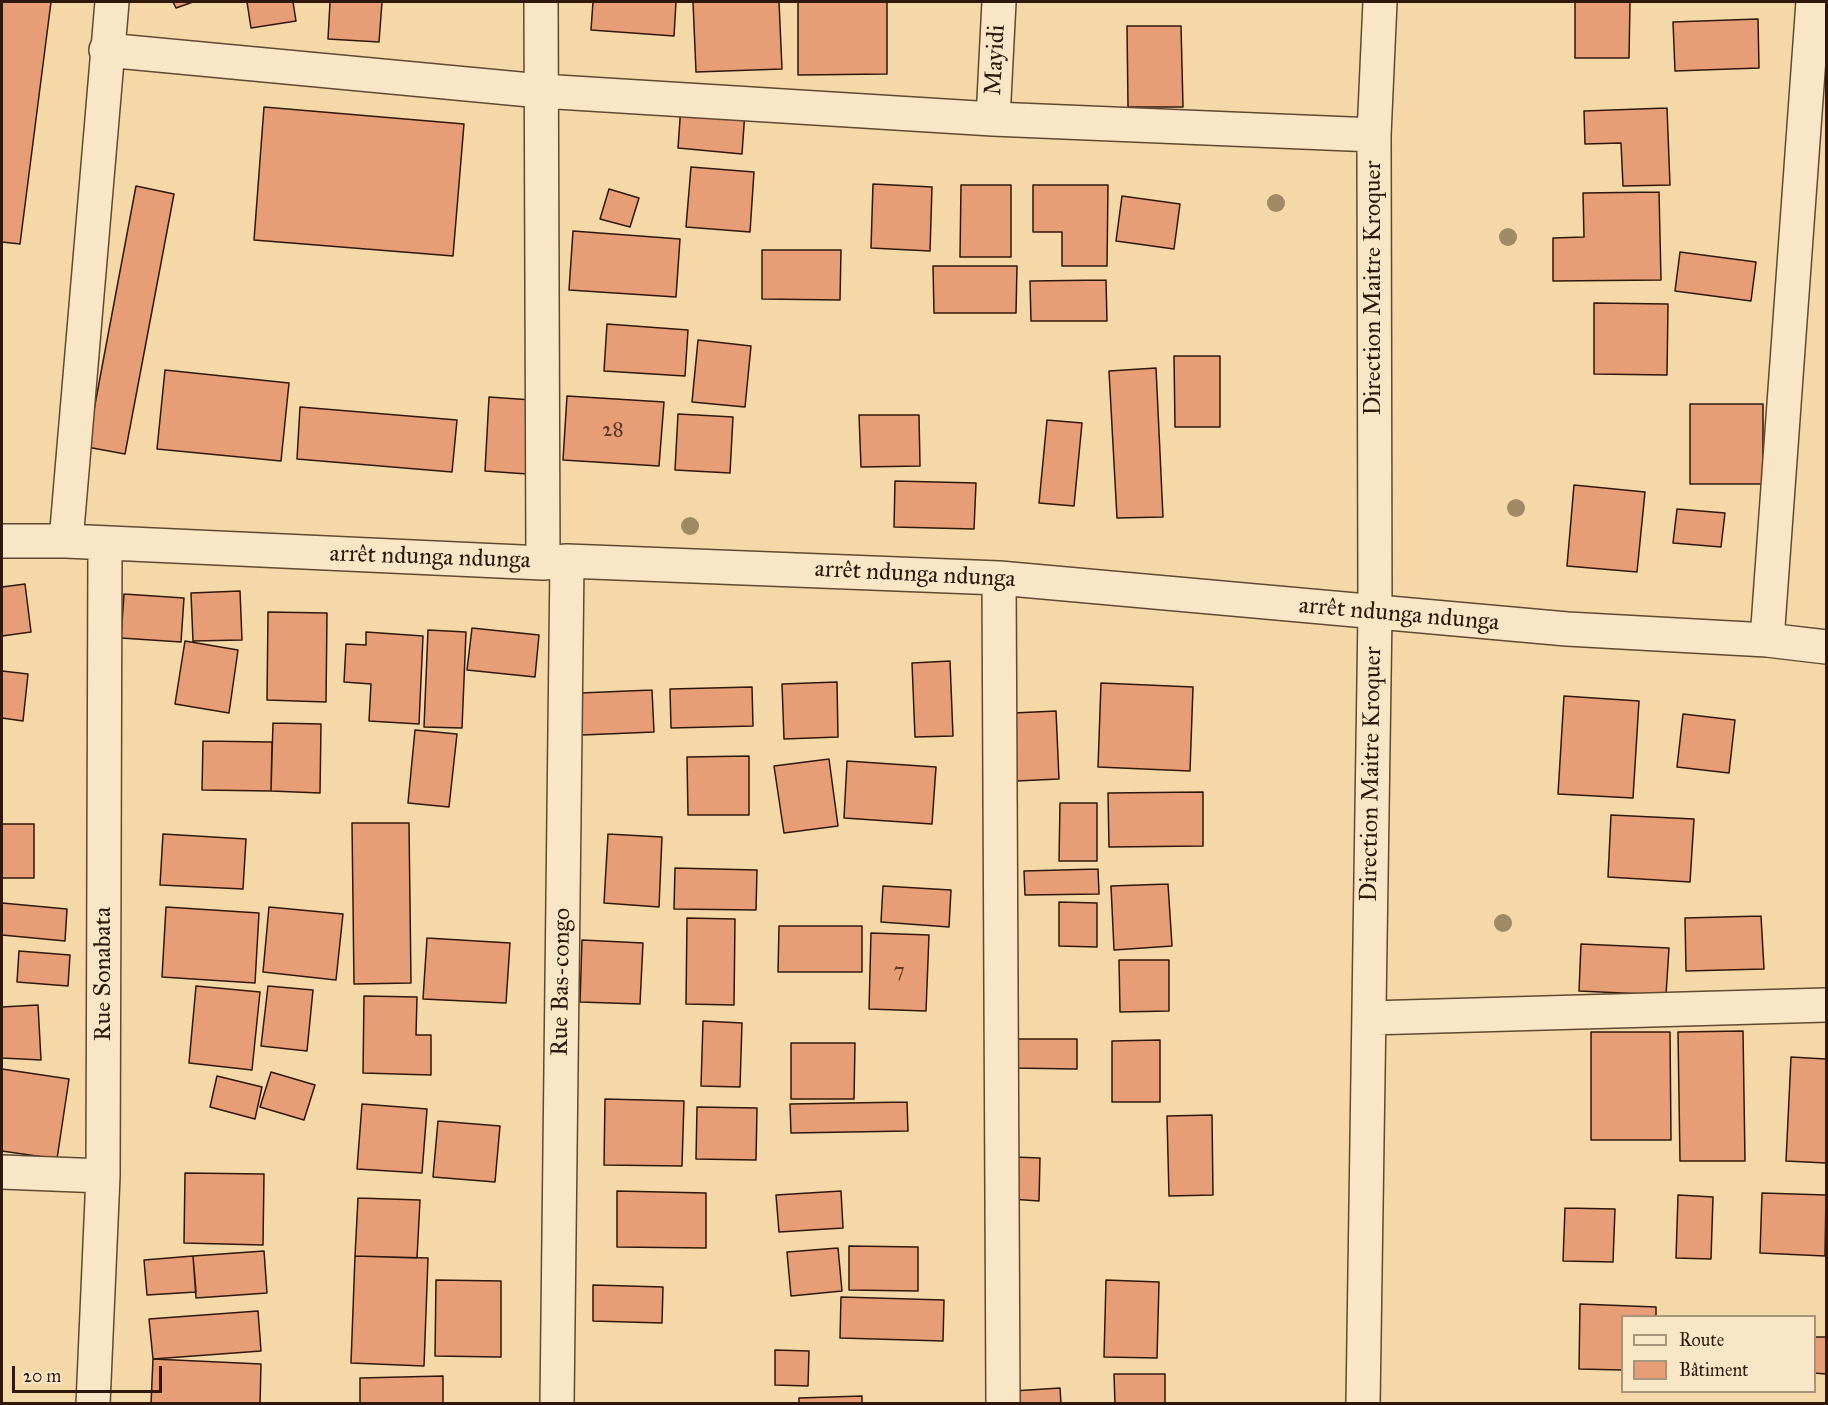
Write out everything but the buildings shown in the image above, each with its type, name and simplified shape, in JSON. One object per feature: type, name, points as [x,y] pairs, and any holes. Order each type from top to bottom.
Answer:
[{"type":"street","points":[[66,541],[106,50],[112,2]]},
{"type":"street","name":"Rue Bas-congo","points":[[541,2],[541,91],[555,562],[557,1404]]},
{"type":"street","name":"Mayidi","points":[[993,119],[999,2]]},
{"type":"street","name":"Direction Maitre Kroquer","points":[[1363,1404],[1375,613],[1374,135],[1380,2]]},
{"type":"street","points":[[1767,640],[1813,2]]},
{"type":"street","points":[[106,50],[541,91],[993,119],[1374,135]]},
{"type":"street","name":"arrêt ndunga ndunga","points":[[2,541],[66,541],[999,578],[1567,629],[1767,640],[1827,647]]},
{"type":"street","name":"Rue Sonabata","points":[[93,1404],[103,1176],[105,544]]},
{"type":"street","points":[[999,578],[1003,1404]]},
{"type":"street","points":[[1369,1018],[1827,1005]]},
{"type":"street","points":[[2,1172],[103,1176]]}]
